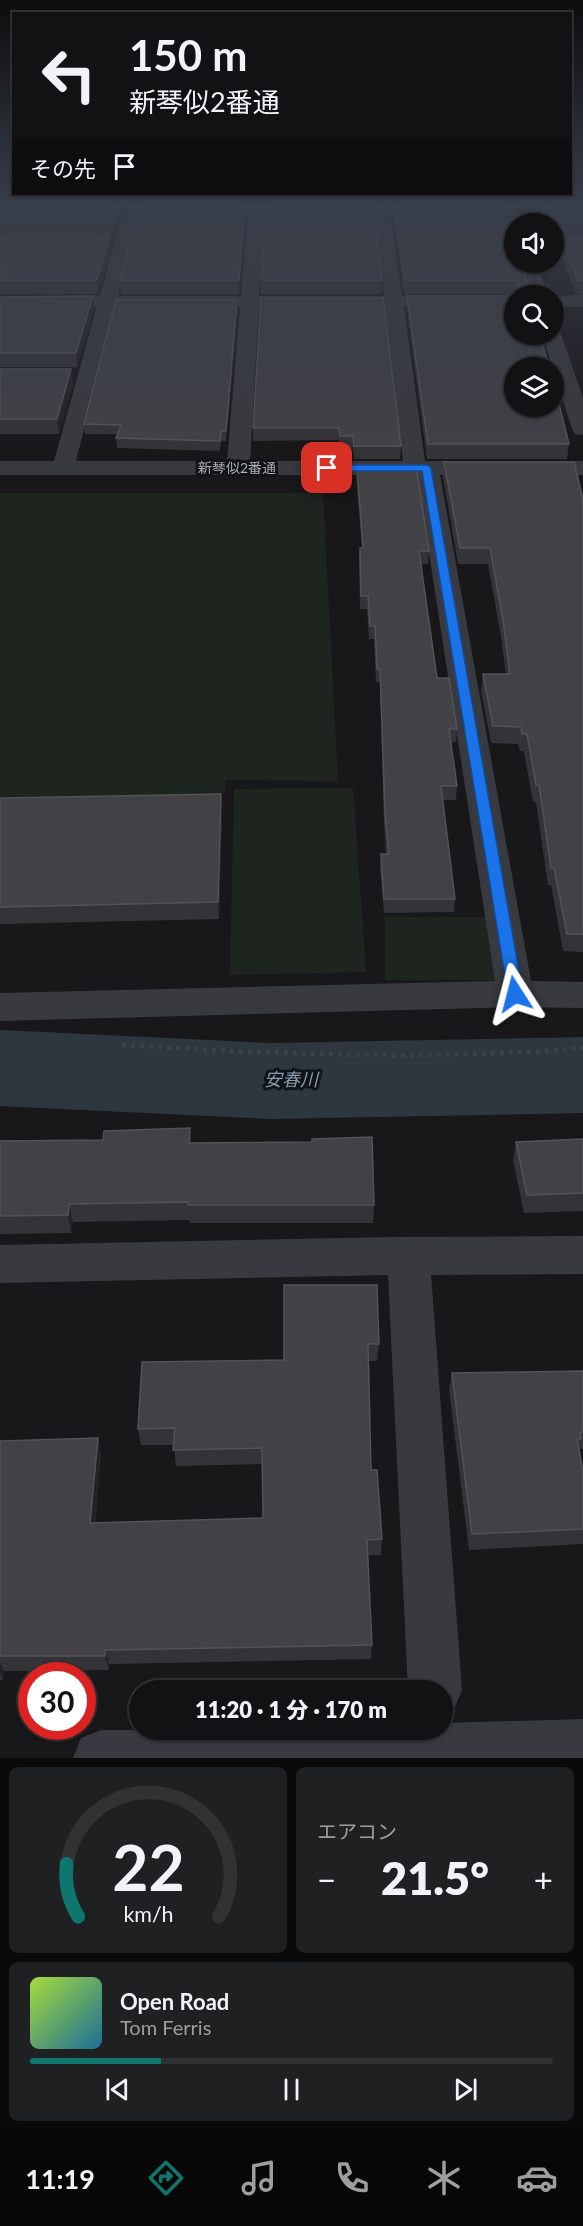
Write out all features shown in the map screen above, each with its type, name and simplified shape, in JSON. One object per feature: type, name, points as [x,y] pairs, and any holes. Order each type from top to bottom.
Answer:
[{"type":"street","points":[[63,468],[80,375],[113,284]]},
{"type":"street","points":[[238,468],[252,284]]},
{"type":"street","points":[[392,284],[421,468],[515,994]]},
{"type":"street","points":[[0,302],[504,301]]},
{"type":"street","points":[[564,301],[583,301]]},
{"type":"street","points":[[558,345],[573,371],[583,429]]},
{"type":"street","name":"新琴似2番通","points":[[0,468],[583,468]]},
{"type":"street","points":[[0,1007],[515,994],[583,995]]},
{"type":"street","points":[[0,1264],[583,1255]]},
{"type":"street","points":[[408,1256],[434,1680]]},
{"type":"street","points":[[101,1758],[439,1746],[583,1747]]},
{"type":"path","points":[[117,1045],[362,1056],[519,1054],[583,1048]]},
{"type":"shaded area","points":[[0,493],[323,493],[338,781],[225,780],[225,794],[0,797]]},
{"type":"shaded area","points":[[353,788],[366,972],[230,975],[234,789]]},
{"type":"shaded area","points":[[385,917],[489,917],[498,980],[385,980]]},
{"type":"building","points":[[93,296],[76,353],[0,353],[0,297]]},
{"type":"building","points":[[407,296],[504,296],[504,345],[543,345],[546,357],[504,357],[504,417],[562,417],[569,444],[428,444]]},
{"type":"building","points":[[261,298],[383,298],[401,446],[354,446],[353,436],[340,436],[339,428],[253,428]]},
{"type":"building","points":[[116,300],[237,300],[226,431],[221,431],[220,441],[116,438],[121,425],[84,424]]},
{"type":"building","points":[[0,369],[71,369],[57,419],[0,419]]},
{"type":"building","points":[[444,462],[574,462],[583,499],[583,934],[567,934],[554,868],[551,868],[539,785],[536,785],[527,734],[522,734],[521,727],[493,726],[483,674],[510,674],[490,548],[460,548]]},
{"type":"building","points":[[357,465],[416,465],[429,551],[419,551],[437,678],[449,678],[457,729],[449,729],[457,786],[441,786],[455,899],[384,899],[381,854],[389,854],[385,813],[380,669],[377,669],[375,626],[370,626],[368,596],[361,596],[360,548],[363,548]]},
{"type":"building","points":[[221,794],[218,902],[0,907],[0,798]]},
{"type":"building","points":[[190,1128],[189,1143],[312,1142],[312,1139],[372,1137],[374,1205],[188,1205],[188,1202],[69,1204],[68,1215],[0,1216],[0,1141],[103,1140],[104,1131]]},
{"type":"building","points":[[583,1139],[583,1193],[527,1195],[516,1142]]},
{"type":"building","points":[[284,1285],[377,1285],[379,1344],[368,1344],[371,1470],[377,1470],[382,1539],[367,1540],[372,1645],[105,1650],[105,1656],[0,1656],[0,1441],[98,1438],[90,1523],[263,1518],[262,1448],[173,1450],[175,1428],[138,1429],[142,1362],[284,1360]]},
{"type":"building","points":[[583,1371],[583,1432],[580,1433],[581,1439],[577,1439],[583,1471],[583,1529],[472,1534],[452,1373]]},
{"type":"waterway","name":"安春川","points":[[0,1068],[272,1081],[583,1075]]},
{"type":"route","points":[[327,468],[427,468],[515,994]]}]
